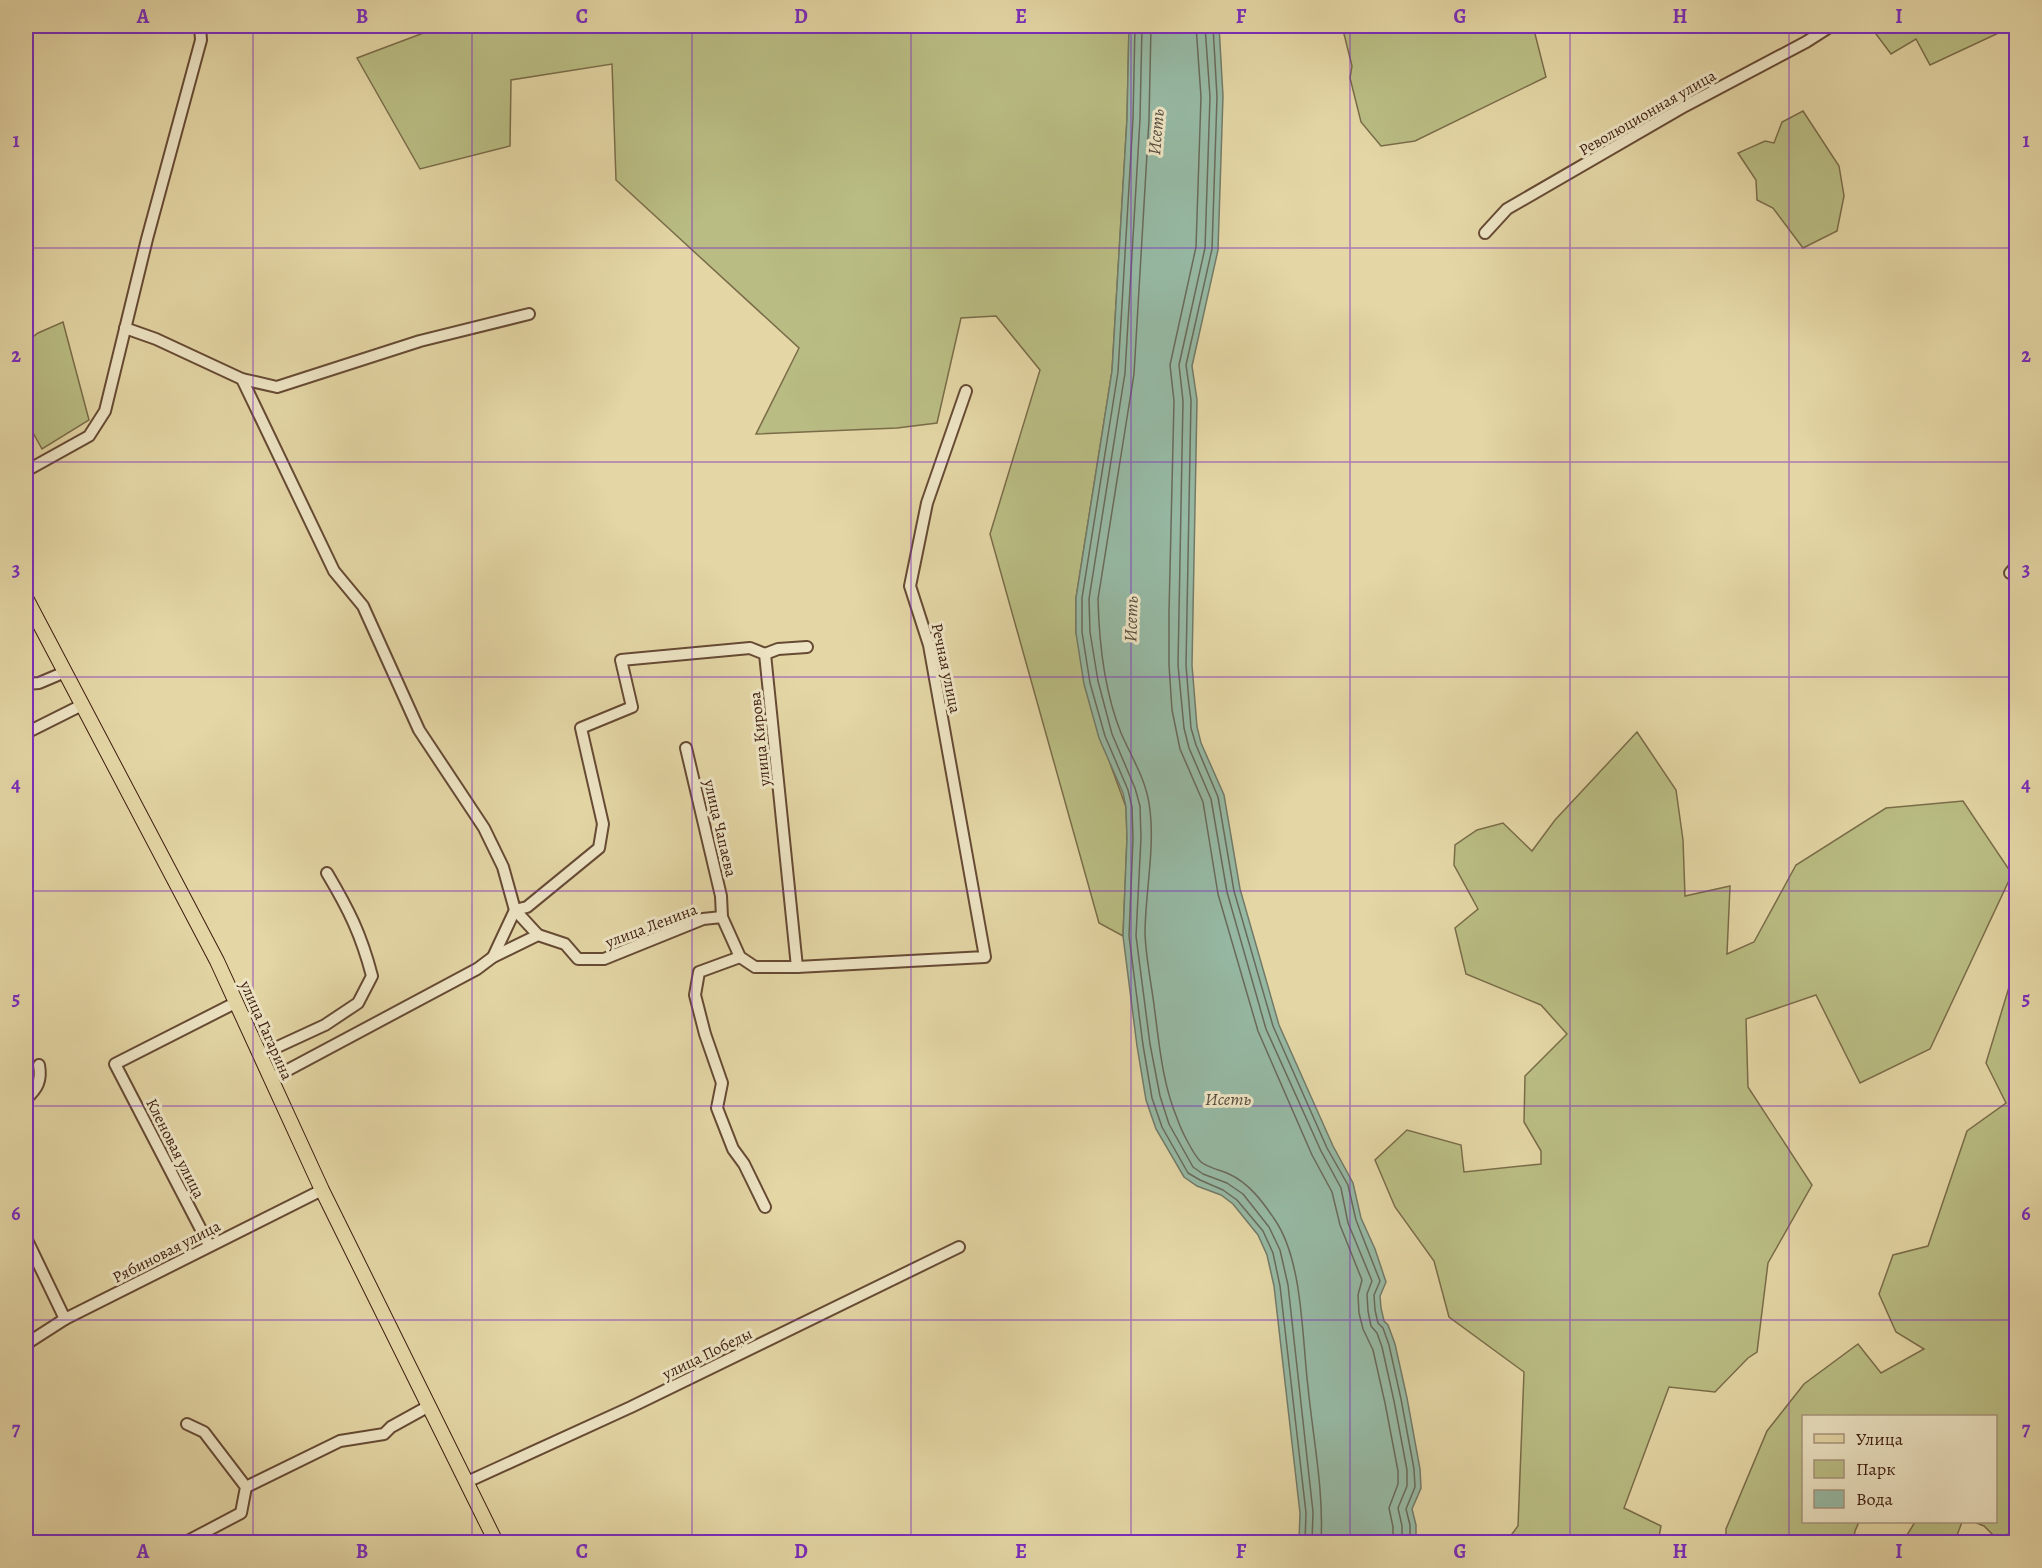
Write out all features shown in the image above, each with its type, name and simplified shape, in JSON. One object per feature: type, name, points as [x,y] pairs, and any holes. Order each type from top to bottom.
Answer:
[{"type":"main road","name":"улица Гагарина","points":[[26,597],[204,935],[237,1002],[322,1190],[496,1542]]},
{"type":"street","points":[[26,471],[89,436],[105,411],[201,40],[200,26]]},
{"type":"street","name":"Революционная улица","points":[[1485,233],[1507,209],[1684,106],[1806,42],[1831,26]]},
{"type":"street","points":[[125,328],[156,339],[242,380],[277,387],[420,341],[529,314]]},
{"type":"street","points":[[242,380],[334,571],[363,606],[419,730],[484,828],[503,867],[515,910],[538,935],[493,957],[477,969],[271,1079]]},
{"type":"street","name":"Речная улица","points":[[797,967],[985,957],[929,645],[910,585],[927,503],[966,391]]},
{"type":"street","points":[[515,910],[527,907],[599,848],[603,824],[581,728],[632,707],[621,660],[750,648],[765,654],[778,650],[807,647]]},
{"type":"street","name":"улица Кирова","points":[[765,654],[797,967]]},
{"type":"street","points":[[26,684],[39,683],[65,672]]},
{"type":"street","points":[[26,733],[82,705]]},
{"type":"street","name":"улица Чапаева","points":[[686,748],[721,896],[722,916]]},
{"type":"street","points":[[260,1055],[325,1025],[357,1003],[372,976],[351,912],[327,873]]},
{"type":"street","points":[[493,957],[515,910]]},
{"type":"street","name":"улица Ленина","points":[[538,935],[565,944],[578,959],[604,959],[703,920],[722,916],[740,957]]},
{"type":"street","points":[[765,1207],[744,1164],[733,1149],[717,1108],[722,1083],[705,1035],[695,995],[699,972],[740,957],[755,967],[797,967]]},
{"type":"street","name":"Кленовая улица","points":[[209,1245],[116,1064],[237,1002]]},
{"type":"street","points":[[26,1100],[37,1089],[40,1075],[39,1065]]},
{"type":"street","name":"Рябиновая улица","points":[[26,1344],[65,1319],[322,1190]]},
{"type":"street","points":[[26,1239],[65,1319]]},
{"type":"street","name":"улица Победы","points":[[467,1482],[631,1407],[959,1247]]},
{"type":"street","points":[[246,1487],[340,1442],[384,1434],[391,1427],[429,1406]]},
{"type":"street","points":[[186,1542],[241,1513],[246,1487],[204,1432],[187,1424]]},
{"type":"green space","points":[[442,26],[1129,26],[1127,119],[1112,371],[1076,598],[1076,633],[1111,766],[1126,807],[1123,936],[1099,923],[990,534],[1040,370],[996,316],[961,318],[937,423],[897,428],[756,434],[799,348],[616,180],[612,64],[511,80],[510,146],[420,169],[357,58]]},
{"type":"green space","points":[[1342,26],[1533,26],[1546,77],[1415,141],[1381,146],[1361,122],[1350,78],[1352,66]]},
{"type":"green space","points":[[1870,26],[2016,26],[2016,50],[2007,29],[1930,65],[1916,39],[1891,54]]},
{"type":"green space","points":[[1803,111],[1839,166],[1844,196],[1837,231],[1803,248],[1773,208],[1757,200],[1756,180],[1738,153],[1765,141],[1774,143],[1782,122]]},
{"type":"green space","points":[[63,322],[89,420],[42,449],[26,420],[26,342],[38,333]]},
{"type":"green space","points":[[1637,732],[1676,790],[1683,840],[1685,896],[1730,886],[1727,954],[1754,942],[1796,865],[1886,808],[1963,801],[2012,874],[1930,1049],[1860,1083],[1816,995],[1746,1019],[1748,1087],[1812,1185],[1768,1263],[1757,1352],[1748,1358],[1715,1392],[1669,1387],[1624,1508],[1661,1526],[1658,1542],[1506,1542],[1518,1526],[1524,1372],[1449,1317],[1434,1261],[1395,1207],[1375,1160],[1407,1130],[1461,1145],[1464,1172],[1541,1164],[1541,1151],[1524,1122],[1525,1076],[1567,1034],[1541,1005],[1466,974],[1455,928],[1478,909],[1454,865],[1455,845],[1477,830],[1503,823],[1532,851],[1555,820]]},
{"type":"green space","points":[[2016,973],[2016,1542],[2012,1542],[2010,1534],[1995,1537],[1984,1526],[1976,1523],[1997,1523],[1997,1415],[1802,1415],[1802,1523],[1859,1523],[1853,1542],[1726,1542],[1726,1529],[1767,1431],[1804,1384],[1858,1344],[1881,1373],[1924,1349],[1896,1332],[1879,1294],[1893,1255],[1928,1246],[1967,1131],[2006,1103],[1986,1063],[2013,974]]},
{"type":"green space","points":[[1914,1523],[1962,1523],[1956,1538],[1949,1542],[1912,1542],[1907,1535]]},
{"type":"water","name":"Исеть","points":[[1129,26],[1219,26],[1223,96],[1218,250],[1192,366],[1197,400],[1192,665],[1197,727],[1201,743],[1224,795],[1240,889],[1279,1025],[1333,1146],[1353,1183],[1361,1218],[1386,1282],[1380,1296],[1381,1308],[1384,1321],[1388,1325],[1395,1344],[1420,1469],[1421,1488],[1412,1509],[1416,1525],[1416,1542],[1299,1542],[1300,1513],[1274,1286],[1267,1255],[1258,1235],[1233,1204],[1221,1195],[1197,1186],[1184,1177],[1156,1129],[1146,1100],[1123,936],[1126,807],[1123,793],[1099,738],[1084,684],[1076,633],[1076,598],[1112,371],[1127,119]]}]
